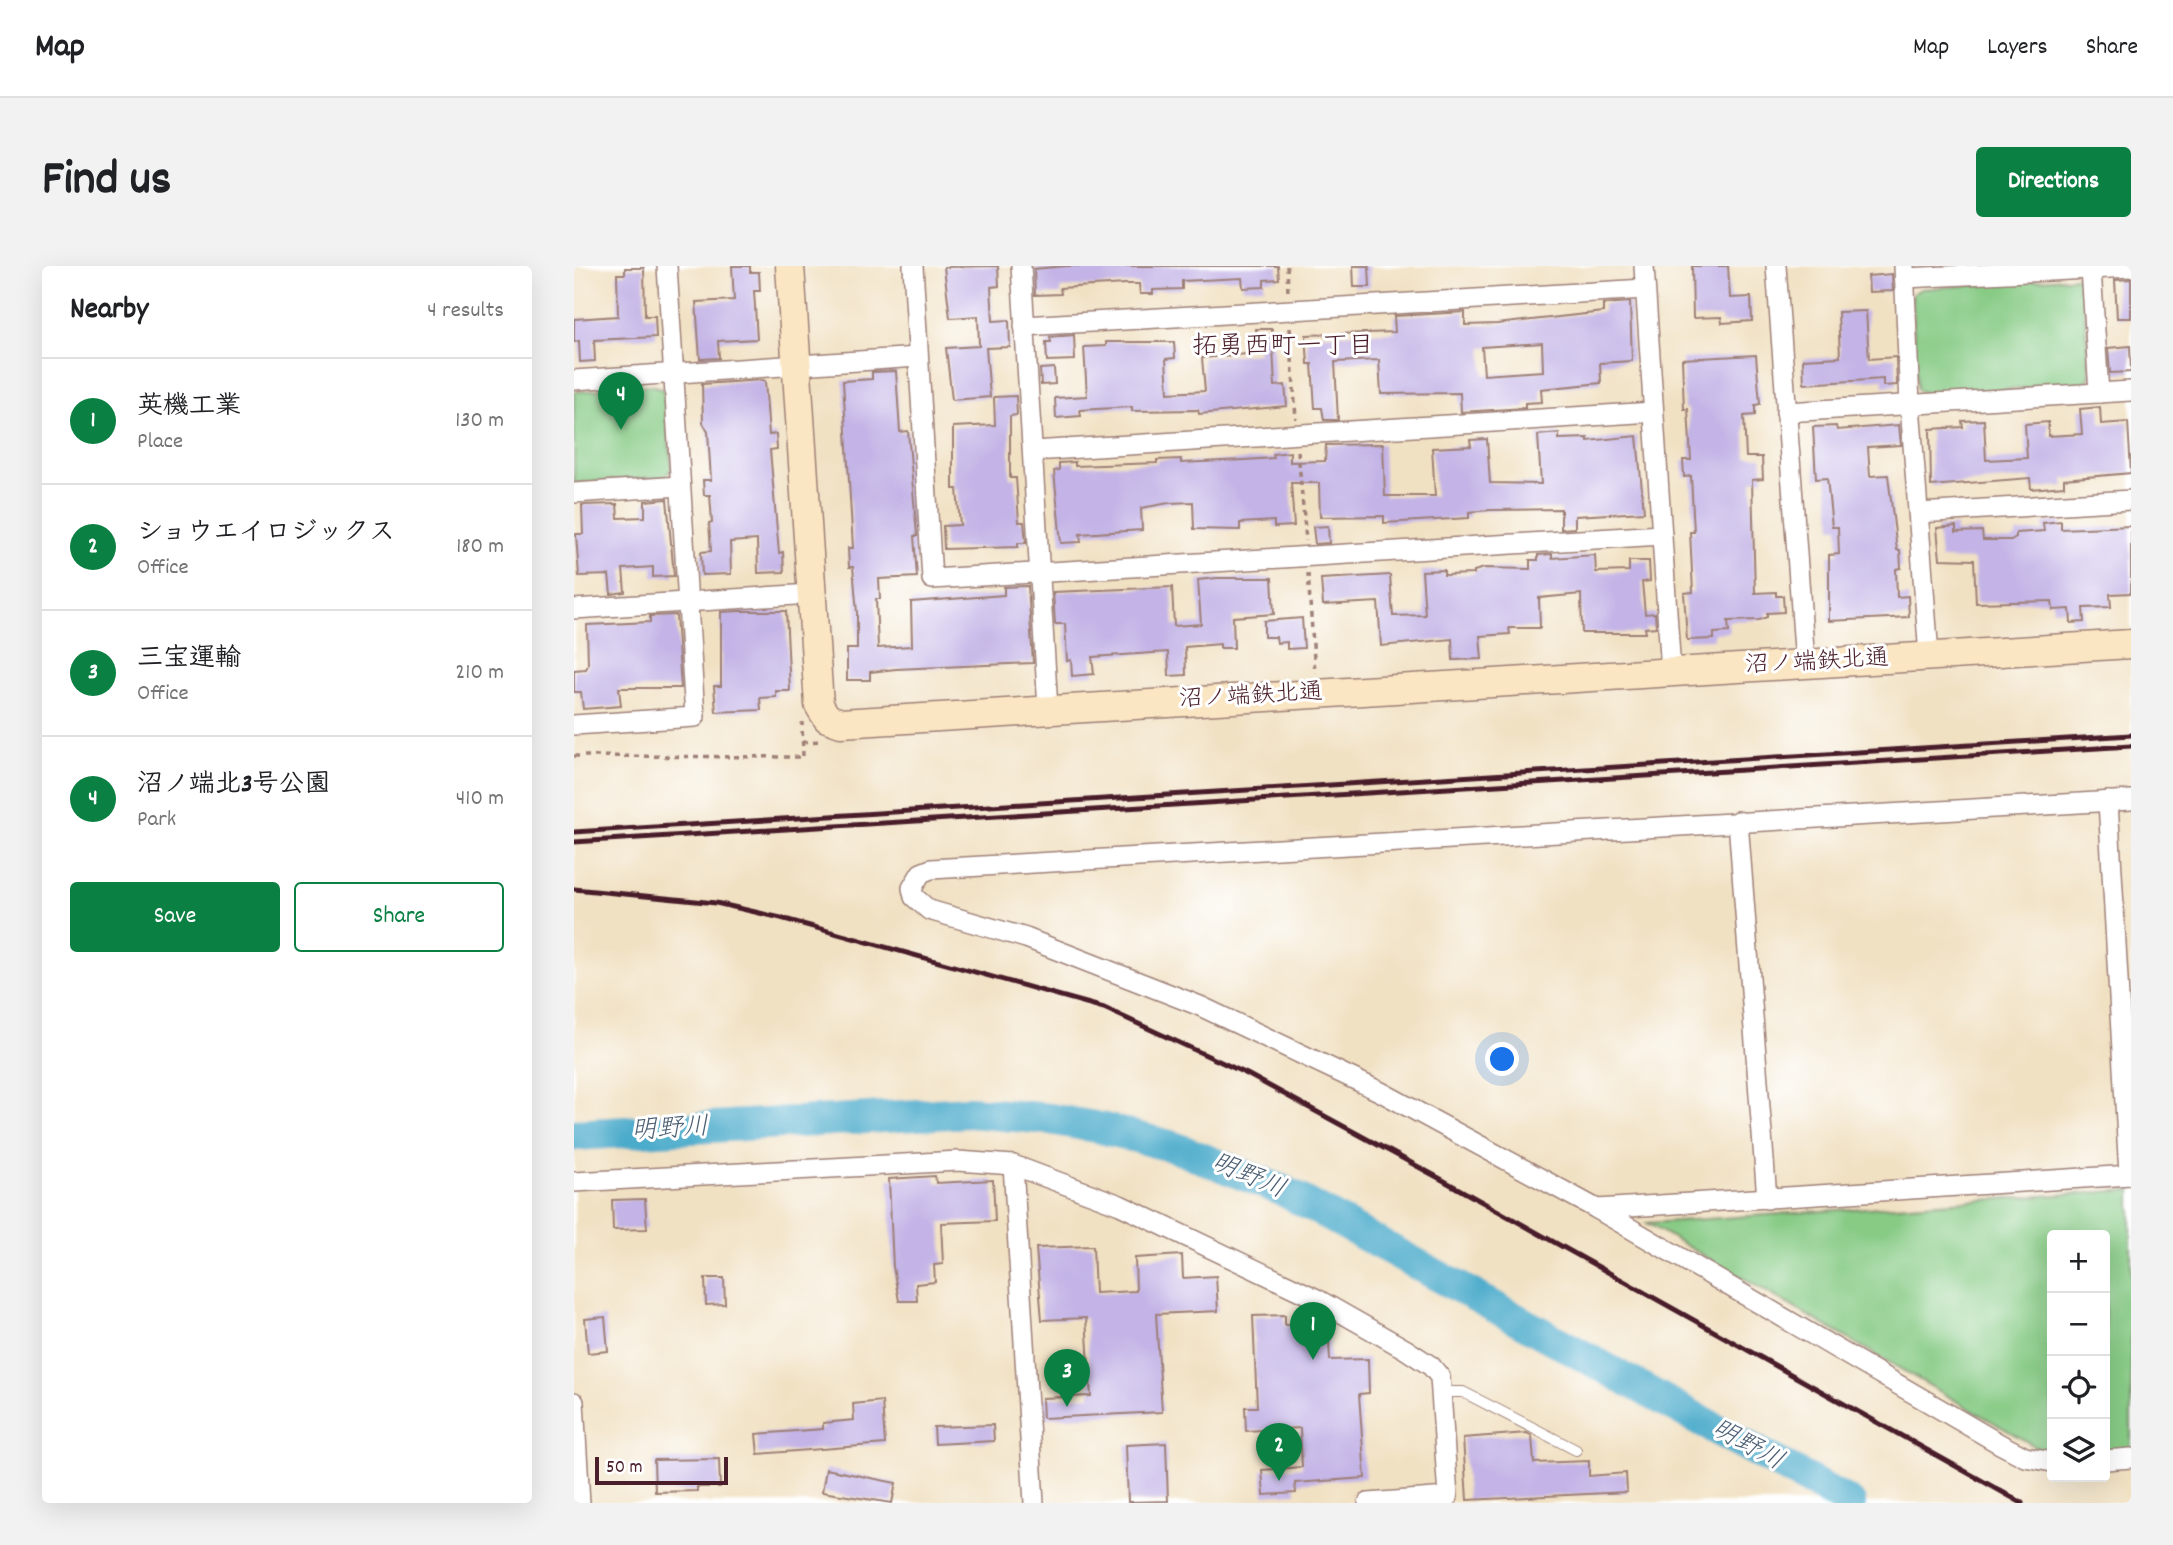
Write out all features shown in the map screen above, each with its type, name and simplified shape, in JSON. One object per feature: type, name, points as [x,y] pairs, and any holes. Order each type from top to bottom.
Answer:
[{"type":"street","points":[[574,725],[695,717],[667,266]]},
{"type":"street","name":"沼ノ端鉄北通","points":[[790,266],[819,705],[827,718],[841,723],[2131,644]]},
{"type":"street","points":[[913,266],[932,579],[1662,535]]},
{"type":"street","points":[[1021,266],[1048,709]]},
{"type":"street","points":[[1644,266],[1671,672]]},
{"type":"street","points":[[1776,266],[1805,663]]},
{"type":"street","points":[[1929,656],[1910,405],[1904,272],[2091,270],[2131,267]]},
{"type":"street","points":[[2091,270],[2099,393]]},
{"type":"street","points":[[1024,326],[1645,289]]},
{"type":"street","points":[[574,380],[918,357]]},
{"type":"street","points":[[1786,412],[2131,391]]},
{"type":"street","points":[[1032,451],[1653,412]]},
{"type":"street","points":[[574,493],[680,486]]},
{"type":"street","points":[[1919,513],[2131,500]]},
{"type":"street","points":[[574,609],[811,594]]},
{"type":"street","points":[[2047,1461],[2025,1457],[2000,1444],[1597,1209],[1381,1092],[1200,1006],[1026,938],[929,910],[914,897],[915,879],[931,869],[2131,800]]},
{"type":"street","points":[[1597,1209],[2130,1175],[2108,801]]},
{"type":"street","points":[[1738,821],[1767,1199]]},
{"type":"street","points":[[574,1182],[958,1161],[1013,1165],[1120,1205],[1317,1299],[1431,1366],[1440,1377],[1448,1497],[1367,1503]]},
{"type":"street","points":[[1013,1165],[1034,1503]]},
{"type":"street","points":[[574,1402],[580,1503]]},
{"type":"street","points":[[2110,1460],[2131,1458]]},
{"type":"lane","points":[[1441,1392],[1462,1392],[1576,1450]]},
{"type":"path","points":[[574,756],[803,757],[801,715]]},
{"type":"green space","points":[[2077,277],[2082,284],[2090,376],[2084,385],[1929,394],[1917,390],[1912,294],[1921,289]]},
{"type":"green space","points":[[652,385],[663,389],[672,468],[665,477],[574,483],[574,392]]},
{"type":"green space","points":[[2131,1190],[2131,1453],[2110,1455],[2110,1230],[2047,1230],[2047,1453],[1647,1223]]},
{"type":"building","points":[[732,266],[750,266],[750,272],[759,272],[760,291],[754,291],[757,339],[718,341],[719,358],[700,359],[696,302],[734,300]]},
{"type":"building","points":[[998,266],[999,286],[991,287],[993,321],[1009,320],[1010,347],[986,348],[990,397],[952,400],[946,348],[979,346],[978,316],[950,318],[944,267]]},
{"type":"building","points":[[1066,266],[1278,266],[1279,279],[1264,280],[1264,287],[1243,288],[1242,278],[1182,281],[1182,289],[1153,290],[1153,294],[1140,294],[1139,284],[1126,284],[1060,288],[1061,294],[1035,295],[1034,269]]},
{"type":"building","points":[[1353,266],[1369,266],[1370,287],[1354,287]]},
{"type":"building","points":[[1692,266],[1728,266],[1730,298],[1751,297],[1752,321],[1722,323],[1721,317],[1693,318]]},
{"type":"building","points":[[625,268],[644,268],[645,316],[655,316],[656,337],[594,340],[595,361],[580,362],[579,341],[574,342],[574,319],[618,316],[617,274],[625,274]]},
{"type":"building","points":[[1892,274],[1893,291],[1869,292],[1868,276]]},
{"type":"building","points":[[2131,279],[2131,318],[2117,318],[2115,280]]},
{"type":"building","points":[[1630,302],[1632,361],[1600,363],[1601,383],[1541,389],[1542,402],[1525,403],[1525,408],[1461,412],[1460,393],[1381,394],[1379,360],[1335,362],[1338,420],[1324,420],[1322,408],[1315,408],[1312,364],[1308,364],[1306,335],[1395,332],[1394,316],[1465,312],[1465,325],[1497,324],[1603,312],[1603,304]],"holes":[[[1542,343],[1543,371],[1484,375],[1482,347]]]},
{"type":"building","points":[[1866,311],[1869,359],[1896,357],[1897,385],[1883,386],[1883,379],[1804,384],[1803,359],[1840,357],[1838,312]]},
{"type":"building","points":[[1256,329],[1272,329],[1275,386],[1285,385],[1287,406],[1199,414],[1198,410],[1132,411],[1132,407],[1080,410],[1081,416],[1056,418],[1055,398],[1087,396],[1084,347],[1106,346],[1106,342],[1174,342],[1175,358],[1166,359],[1168,393],[1205,391],[1202,358],[1258,353]]},
{"type":"building","points":[[1074,335],[1075,360],[1047,361],[1046,342],[1051,342],[1050,337]]},
{"type":"building","points":[[2130,346],[2131,372],[2110,373],[2108,348]]},
{"type":"building","points":[[1756,355],[1760,404],[1755,405],[1755,415],[1744,416],[1746,457],[1762,457],[1763,479],[1752,480],[1755,593],[1776,592],[1776,596],[1783,596],[1784,612],[1767,613],[1767,617],[1759,620],[1728,621],[1729,632],[1714,633],[1714,639],[1687,640],[1684,593],[1693,592],[1690,532],[1694,532],[1691,476],[1684,477],[1683,460],[1691,460],[1688,409],[1684,409],[1682,359]]},
{"type":"building","points":[[1054,368],[1055,384],[1041,385],[1040,369]]},
{"type":"building","points":[[896,371],[900,432],[908,431],[917,536],[914,536],[917,577],[879,579],[880,599],[876,599],[878,648],[912,646],[911,602],[1004,595],[1004,587],[1028,586],[1033,663],[896,669],[870,672],[870,680],[847,680],[847,649],[857,649],[857,613],[853,567],[849,567],[848,548],[853,548],[843,381],[872,379],[872,372]]},
{"type":"building","points":[[765,381],[769,435],[776,434],[777,449],[770,450],[779,553],[783,552],[784,572],[758,573],[757,540],[730,542],[731,574],[702,575],[701,552],[711,551],[709,523],[712,522],[710,495],[704,495],[703,480],[711,480],[708,432],[703,423],[702,384]]},
{"type":"building","points":[[1016,396],[1017,415],[1010,416],[1010,478],[1016,478],[1019,522],[1024,522],[1026,543],[1018,543],[1018,547],[944,549],[943,526],[960,525],[957,489],[953,489],[953,427],[995,425],[994,397]]},
{"type":"building","points":[[2100,407],[2101,424],[2128,422],[2131,473],[2064,479],[2064,486],[2031,489],[2030,478],[1931,486],[1930,429],[1963,427],[1962,421],[1984,420],[1986,460],[2027,458],[2025,424],[2048,422],[2048,436],[2082,434],[2080,409]]},
{"type":"building","points":[[1899,425],[1901,445],[1868,447],[1870,476],[1888,475],[1897,550],[1900,550],[1901,568],[1896,569],[1897,597],[1908,596],[1909,617],[1829,621],[1829,555],[1839,554],[1838,527],[1832,527],[1827,478],[1816,479],[1813,427],[1836,426],[1837,430]]},
{"type":"building","points":[[1559,433],[1559,439],[1588,438],[1588,441],[1637,436],[1644,512],[1575,516],[1575,528],[1561,529],[1561,509],[1491,510],[1469,512],[1469,518],[1384,523],[1384,516],[1320,517],[1319,483],[1291,483],[1294,526],[1274,527],[1274,521],[1240,523],[1240,530],[1194,529],[1193,502],[1169,503],[1141,508],[1142,530],[1080,534],[1081,542],[1061,543],[1054,471],[1059,470],[1059,463],[1075,462],[1075,466],[1157,463],[1157,460],[1181,459],[1181,463],[1244,460],[1274,458],[1273,454],[1290,452],[1290,462],[1325,461],[1326,445],[1383,444],[1385,496],[1435,496],[1432,448],[1471,446],[1470,440],[1487,439],[1490,483],[1541,484],[1538,435]]},
{"type":"building","points":[[667,499],[674,576],[653,577],[653,567],[623,569],[625,592],[611,594],[609,575],[579,576],[576,534],[583,534],[582,505],[617,504],[618,518],[645,517],[645,501]]},
{"type":"building","points":[[2061,521],[2061,529],[2131,526],[2131,593],[2110,594],[2111,607],[2083,608],[2084,622],[2071,623],[2070,609],[2053,610],[2052,601],[1976,603],[1974,560],[1940,559],[1937,528],[1956,526],[1956,532],[1982,531],[1983,540],[2011,540],[2016,537],[2016,533],[2044,531],[2043,523]]},
{"type":"building","points":[[1328,526],[1329,543],[1315,544],[1313,527]]},
{"type":"building","points":[[1552,554],[1552,558],[1595,555],[1596,572],[1629,571],[1629,561],[1649,561],[1650,581],[1642,582],[1645,614],[1655,613],[1656,627],[1645,628],[1646,633],[1582,633],[1581,594],[1539,598],[1540,628],[1509,628],[1510,634],[1480,636],[1482,659],[1453,660],[1452,639],[1381,646],[1378,602],[1323,605],[1321,579],[1390,575],[1393,616],[1425,615],[1422,571],[1444,570],[1444,575],[1474,574],[1474,571],[1484,568],[1530,569],[1530,560],[1538,560],[1538,555]]},
{"type":"building","points":[[1272,578],[1274,614],[1233,617],[1234,648],[1220,648],[1220,644],[1185,647],[1186,675],[1169,676],[1168,652],[1092,657],[1094,674],[1072,676],[1071,660],[1067,661],[1065,624],[1055,624],[1053,592],[1172,587],[1174,626],[1201,624],[1198,580]]},
{"type":"building","points":[[786,611],[790,691],[776,691],[776,697],[760,698],[761,710],[716,712],[714,686],[721,686],[721,612]]},
{"type":"building","points":[[676,615],[681,688],[619,688],[621,706],[583,709],[581,692],[574,692],[574,670],[586,669],[588,665],[587,625],[650,622],[650,616]]},
{"type":"building","points":[[1302,618],[1304,648],[1287,649],[1287,642],[1277,643],[1276,637],[1264,637],[1264,621]]},
{"type":"building","points":[[935,1176],[936,1183],[993,1180],[995,1221],[941,1223],[943,1264],[934,1265],[935,1282],[916,1284],[917,1301],[899,1301],[893,1267],[889,1179]]},
{"type":"building","points":[[645,1199],[647,1229],[613,1230],[612,1200]]},
{"type":"building","points":[[1093,1246],[1095,1293],[1136,1291],[1135,1258],[1182,1255],[1183,1278],[1216,1276],[1218,1311],[1156,1314],[1162,1412],[1043,1418],[1042,1398],[1091,1396],[1086,1318],[1042,1320],[1036,1248]]},
{"type":"building","points":[[705,1278],[724,1278],[725,1304],[706,1305]]},
{"type":"building","points":[[1285,1315],[1285,1325],[1328,1322],[1330,1360],[1368,1359],[1369,1393],[1359,1394],[1365,1478],[1295,1483],[1296,1493],[1264,1495],[1262,1470],[1302,1467],[1300,1428],[1246,1431],[1245,1407],[1257,1407],[1253,1316]]},
{"type":"building","points":[[605,1317],[608,1351],[588,1353],[585,1319]]},
{"type":"building","points":[[882,1401],[885,1444],[758,1454],[756,1434],[823,1429],[823,1423],[854,1420],[853,1404]]},
{"type":"building","points":[[993,1425],[994,1441],[935,1444],[934,1427]]},
{"type":"building","points":[[1527,1433],[1532,1436],[1534,1463],[1589,1461],[1589,1476],[1626,1473],[1627,1492],[1467,1500],[1463,1438]]},
{"type":"building","points":[[1166,1443],[1168,1501],[1128,1502],[1126,1445]]},
{"type":"building","points":[[719,1459],[720,1487],[697,1487],[697,1491],[655,1492],[654,1460]]},
{"type":"building","points":[[826,1469],[896,1483],[892,1503],[822,1492]]},
{"type":"waterway","name":"明野川","points":[[574,1135],[969,1112],[1050,1119],[1101,1128],[1174,1147],[1286,1192],[1850,1503]]},
{"type":"railway","points":[[574,832],[2131,735]]},
{"type":"railway","points":[[574,842],[2131,746]]},
{"type":"railway","points":[[574,889],[716,903],[781,918],[1104,1008],[1247,1074],[2022,1503]]},
{"type":"place","name":"沼ノ端北3号公園","points":[[621,430]]},
{"type":"place","name":"英機工業","points":[[1313,1360]]},
{"type":"place","name":"三宝運輸","points":[[1067,1407]]},
{"type":"place","name":"ショウエイロジックス","points":[[1279,1481]]},
{"type":"district","name":"拓勇西町一丁目","points":[[1283,347]]}]
